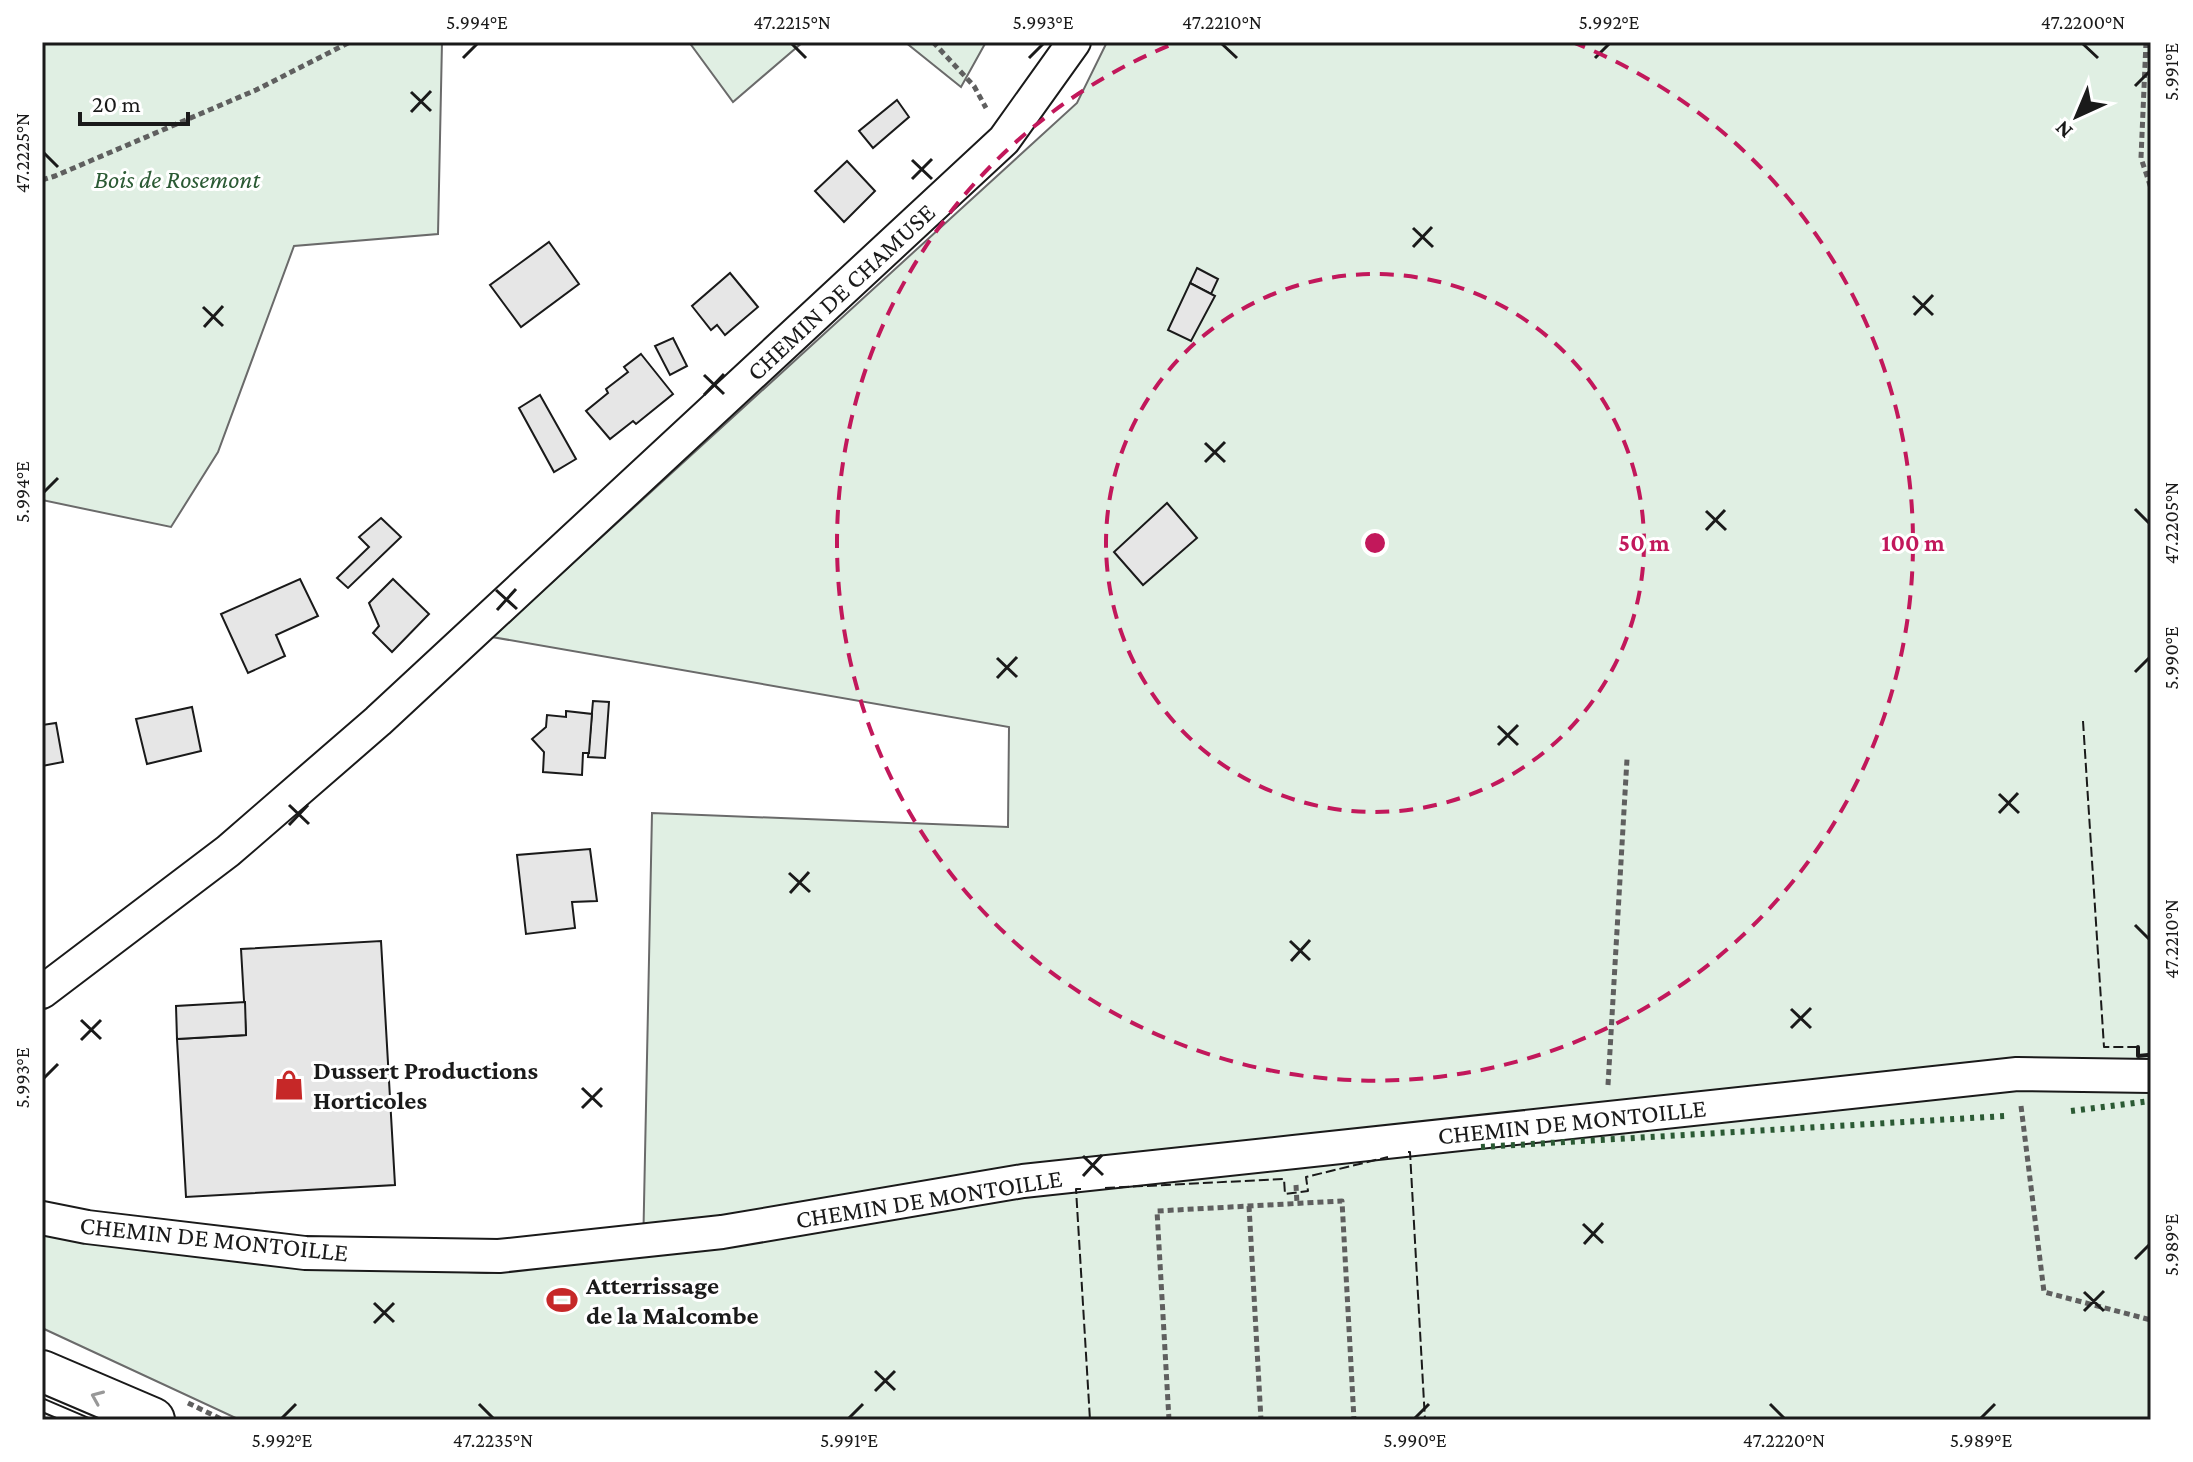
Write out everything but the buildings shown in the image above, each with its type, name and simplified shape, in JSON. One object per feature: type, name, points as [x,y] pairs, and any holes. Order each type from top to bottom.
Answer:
[{"type":"main road","points":[[42,1373],[152,1420]]},
{"type":"street","name":"CHEMIN DE CHAMUSE","points":[[42,992],[228,851],[378,721],[1004,140],[1074,42]]},
{"type":"street","name":"CHEMIN DE MONTOILLE","points":[[42,1218],[87,1227],[305,1253],[499,1256],[722,1232],[1023,1181],[2017,1074],[2151,1076]]},
{"type":"path","points":[[42,180],[256,90],[350,42]]},
{"type":"path","points":[[933,42],[974,86],[1004,140]]},
{"type":"path","points":[[2146,42],[2141,158],[2151,188]]},
{"type":"path","points":[[1606,1118],[1627,759]]},
{"type":"path","points":[[2017,1074],[2044,1292],[2151,1320]]},
{"type":"path","points":[[1169,1420],[1157,1211],[1342,1201],[1354,1420]]},
{"type":"path","points":[[1249,1206],[1261,1420]]},
{"type":"green space","name":"Bois de Rosemont","points":[[42,42],[442,42],[438,234],[294,246],[218,452],[171,527],[42,500]]},
{"type":"green space","points":[[689,42],[803,42],[733,102]]},
{"type":"green space","points":[[905,42],[986,42],[961,87]]},
{"type":"green space","points":[[1107,42],[2151,42],[2151,1420],[240,1420],[42,1328],[42,1232],[307,1264],[487,1273],[643,1253],[652,813],[1008,827],[1009,727],[492,637],[1077,103]]},
{"type":"tram line","points":[[42,1394],[103,1420]]},
{"type":"tram line","points":[[42,1412],[61,1420]]},
{"type":"hedge","points":[[2071,1111],[2151,1101]]},
{"type":"hedge","points":[[1481,1147],[2005,1116]]},
{"type":"fence","points":[[2083,721],[2104,1047],[2138,1047]]},
{"type":"fence","points":[[1408,1152],[1425,1420]]},
{"type":"fence","points":[[1105,1188],[1284,1179],[1285,1194],[1308,1191],[1306,1177],[1388,1157]]},
{"type":"fence","points":[[1081,1189],[1076,1189],[1090,1420]]},
{"type":"wall","points":[[2138,1047],[2138,1056],[2148,1055]]},
{"type":"place","name":"Dussert Productions Horticoles","points":[[289,1085]]},
{"type":"place","name":"Atterrissage de la Malcombe","points":[[562,1300]]}]
